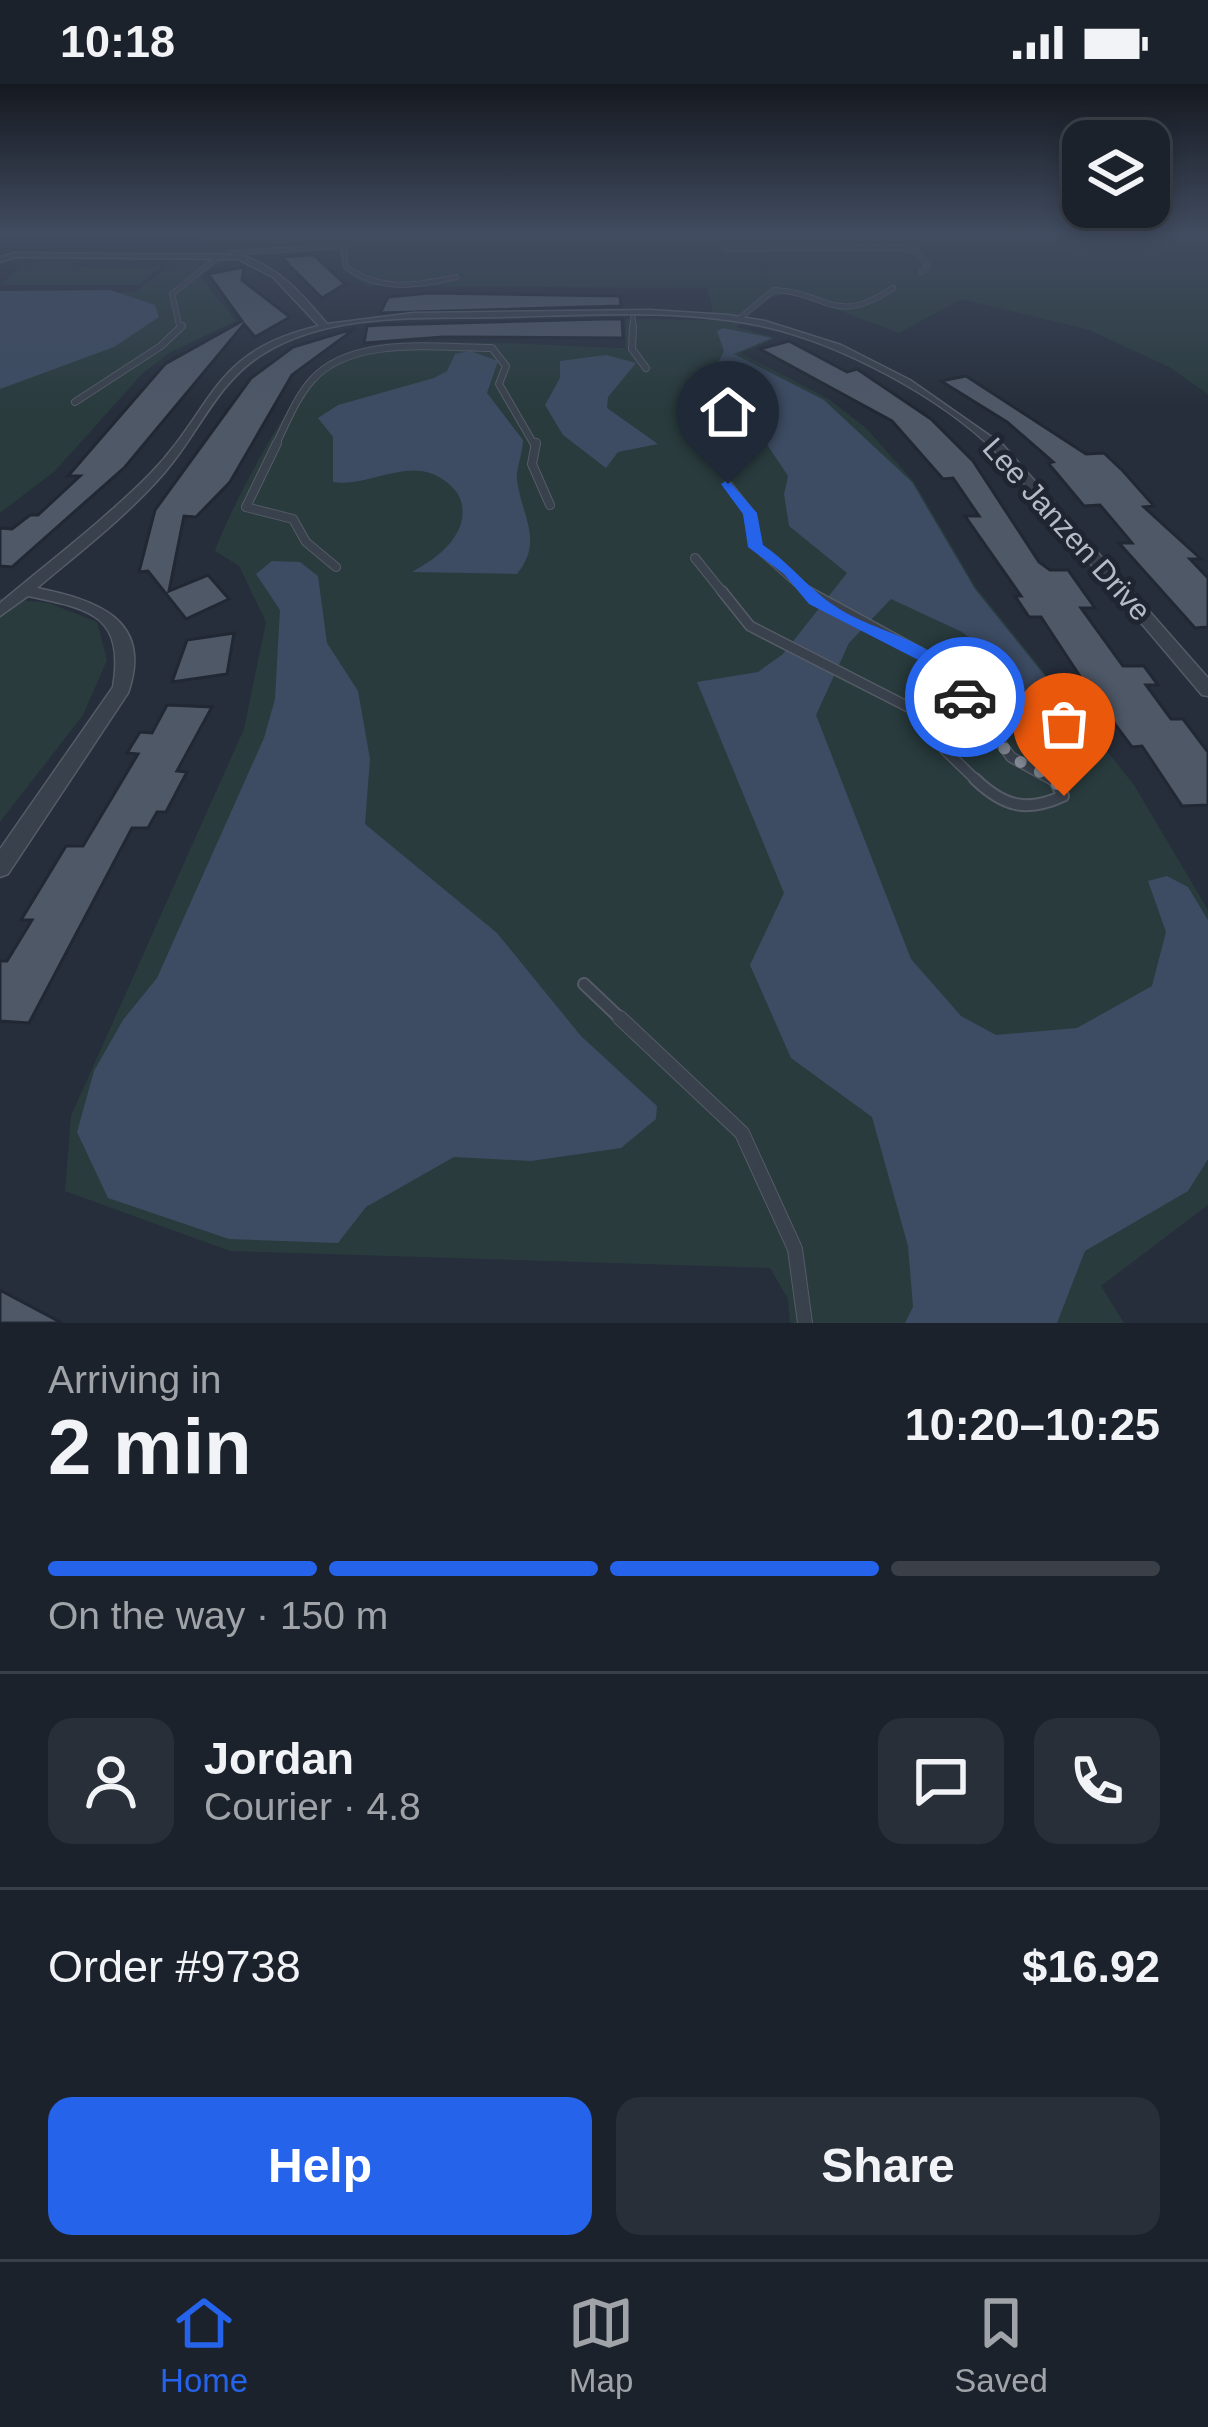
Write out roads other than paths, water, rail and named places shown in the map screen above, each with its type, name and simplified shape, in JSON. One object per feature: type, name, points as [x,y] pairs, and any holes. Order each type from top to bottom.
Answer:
[{"type":"street","points":[[292,293],[325,327]]},
{"type":"street","name":"Lee Janzen Drive","points":[[0,610],[157,475],[222,382],[247,357],[325,327],[413,316],[729,318],[833,346],[959,415],[999,448],[1208,690]]},
{"type":"street","points":[[0,867],[122,688],[130,655],[115,622],[91,604],[24,590]]},
{"type":"lane","points":[[74,402],[135,358],[169,344],[183,325],[173,293]]},
{"type":"lane","points":[[740,318],[756,296],[764,293]]},
{"type":"lane","points":[[801,293],[837,309],[864,307],[886,293]]},
{"type":"lane","points":[[633,318],[632,349],[646,368]]},
{"type":"lane","points":[[337,567],[306,542],[293,519],[246,507],[313,378],[338,360],[385,350],[492,348],[506,366],[499,384],[511,409],[536,440],[532,464],[550,505]]},
{"type":"lane","points":[[695,558],[750,626],[924,716],[945,750],[1000,803],[1039,807],[1064,796],[1054,779],[1011,757],[943,664],[815,600],[789,571],[756,547],[750,513],[728,484]]},
{"type":"lane","points":[[584,984],[742,1133],[795,1249],[805,1323]]},
{"type":"water","points":[[0,293],[118,293],[155,305],[159,317],[114,347],[0,389]]},
{"type":"water","points":[[723,328],[772,338],[734,354],[824,400],[912,482],[975,589],[1065,701],[1088,741],[1085,753],[1071,754],[1056,747],[1002,663],[962,632],[891,599],[849,643],[816,715],[911,959],[961,1016],[996,1035],[1077,1028],[1152,986],[1166,932],[1148,881],[1167,876],[1188,887],[1208,920],[1208,1159],[1188,1191],[1085,1251],[1057,1323],[905,1323],[913,1307],[908,1246],[872,1117],[791,1058],[750,965],[784,893],[697,682],[758,672],[783,654],[847,573],[789,526],[784,494],[788,476],[716,367],[724,351],[717,331]]},
{"type":"water","points":[[470,351],[498,361],[487,393],[523,440],[517,480],[529,528],[529,551],[517,574],[412,572],[436,557],[460,528],[463,514],[457,493],[436,475],[422,471],[333,482],[333,437],[318,418],[338,405],[434,378],[447,371],[455,354]]},
{"type":"water","points":[[606,355],[636,363],[608,397],[607,408],[658,444],[618,452],[606,468],[563,435],[545,405],[560,378],[560,361]]},
{"type":"water","points":[[272,561],[300,562],[318,576],[327,643],[358,691],[370,759],[365,824],[497,933],[581,1036],[657,1106],[656,1119],[621,1148],[531,1161],[454,1157],[366,1207],[338,1243],[229,1239],[108,1198],[77,1132],[94,1071],[123,1020],[157,978],[264,738],[275,699],[280,610],[256,574]]}]
